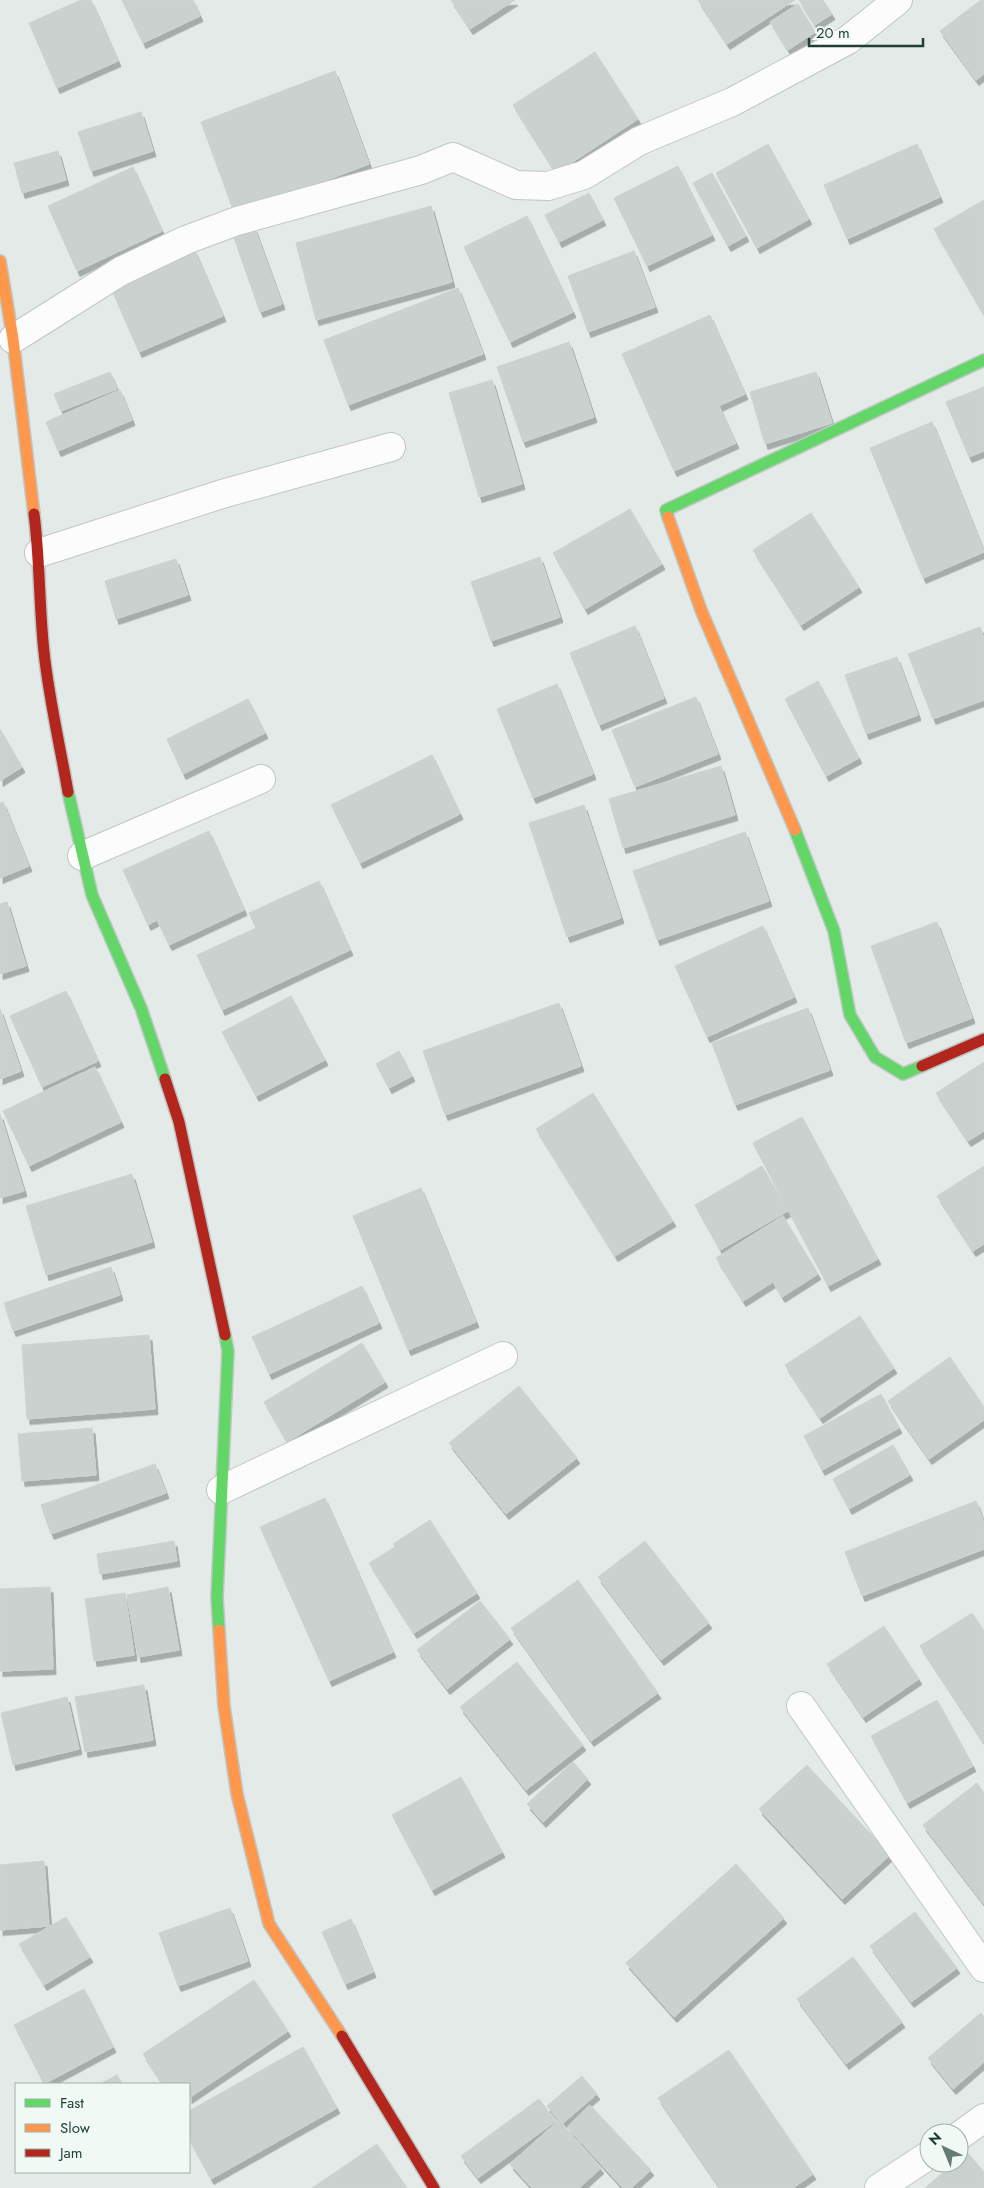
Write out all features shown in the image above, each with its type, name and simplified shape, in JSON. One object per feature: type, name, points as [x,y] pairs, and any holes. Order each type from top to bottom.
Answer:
[{"type":"street","points":[[13,339],[121,271],[186,240],[238,221],[421,170],[453,156],[516,185],[548,186],[584,175],[639,141],[732,102],[848,40],[898,0]]},
{"type":"street","points":[[0,261],[13,339],[39,553],[37,568],[44,654],[68,792],[92,895],[141,1008],[179,1122],[228,1351],[217,1597],[224,1706],[237,1794],[269,1924],[322,2004],[434,2188]]},
{"type":"street","points":[[984,360],[666,510],[701,610],[788,810],[834,931],[850,1015],[855,1024],[875,1057],[903,1074],[984,1039]]},
{"type":"street","points":[[39,553],[222,494],[391,447]]},
{"type":"street","points":[[82,856],[262,780]]},
{"type":"street","points":[[221,1490],[503,1356]]},
{"type":"street","points":[[801,1706],[984,1968]]},
{"type":"street","points":[[969,2129],[984,2118]]},
{"type":"street","points":[[878,2188],[919,2161]]},
{"type":"building","points":[[81,0],[91,0],[118,61],[57,88],[29,23]]},
{"type":"building","points":[[122,0],[193,0],[200,16],[143,43]]},
{"type":"building","points":[[451,0],[515,0],[470,29]]},
{"type":"building","points":[[698,0],[795,0],[727,44]]},
{"type":"building","points":[[799,0],[823,0],[832,14],[815,25]]},
{"type":"building","points":[[981,0],[984,0],[984,74],[976,80],[940,31]]},
{"type":"building","points":[[798,4],[815,32],[788,50],[770,22]]},
{"type":"building","points":[[595,52],[638,119],[556,173],[513,105]]},
{"type":"building","points":[[335,71],[369,164],[235,215],[201,122]]},
{"type":"building","points":[[141,112],[153,151],[91,171],[78,132]]},
{"type":"building","points":[[768,144],[809,219],[757,248],[716,173]]},
{"type":"building","points":[[917,144],[940,197],[847,239],[824,185]]},
{"type":"building","points":[[58,151],[66,180],[22,193],[14,163]]},
{"type":"building","points":[[678,166],[712,235],[647,266],[614,198]]},
{"type":"building","points":[[133,167],[162,231],[77,271],[48,206]]},
{"type":"building","points":[[712,173],[746,236],[728,246],[693,183]]},
{"type":"building","points":[[589,193],[603,220],[559,242],[545,215]]},
{"type":"building","points":[[984,200],[984,315],[934,229]]},
{"type":"building","points":[[431,206],[452,282],[316,320],[296,243]]},
{"type":"building","points":[[527,216],[573,312],[510,342],[464,247]]},
{"type":"building","points":[[254,227],[282,304],[260,312],[233,235]]},
{"type":"building","points":[[194,249],[223,316],[139,352],[110,286]]},
{"type":"building","points":[[634,251],[655,307],[588,332],[568,276]]},
{"type":"building","points":[[458,288],[483,354],[348,405],[324,340]]},
{"type":"building","points":[[710,315],[745,394],[719,406],[736,443],[674,471],[622,354]]},
{"type":"building","points":[[569,342],[594,417],[523,442],[497,367]]},
{"type":"building","points":[[110,372],[117,389],[61,411],[54,394]]},
{"type":"building","points":[[816,372],[832,423],[765,444],[750,392]]},
{"type":"building","points":[[492,380],[522,484],[479,497],[449,393]]},
{"type":"building","points":[[984,387],[984,451],[969,457],[946,402]]},
{"type":"building","points":[[120,390],[132,420],[58,451],[46,422]]},
{"type":"building","points":[[932,422],[984,552],[923,578],[870,448]]},
{"type":"building","points":[[630,509],[662,564],[585,609],[553,553]]},
{"type":"building","points":[[811,513],[859,587],[801,625],[753,550]]},
{"type":"building","points":[[540,557],[560,617],[491,641],[471,582]]},
{"type":"building","points":[[176,559],[188,595],[116,619],[105,581]]},
{"type":"building","points":[[635,626],[664,698],[599,725],[570,653]]},
{"type":"building","points":[[980,627],[984,639],[984,700],[933,719],[908,654]]},
{"type":"building","points":[[897,657],[918,715],[866,734],[845,675]]},
{"type":"building","points":[[818,681],[859,758],[826,776],[785,699]]},
{"type":"building","points":[[557,684],[593,774],[533,798],[497,709]]},
{"type":"building","points":[[696,697],[718,754],[635,787],[612,730]]},
{"type":"building","points":[[248,699],[265,733],[183,774],[167,739]]},
{"type":"building","points":[[0,729],[22,767],[0,781]]},
{"type":"building","points":[[432,755],[460,814],[360,863],[331,805]]},
{"type":"building","points":[[721,766],[735,815],[623,848],[609,799]]},
{"type":"building","points":[[3,802],[29,866],[0,878],[0,803]]},
{"type":"building","points":[[584,805],[621,918],[567,937],[529,823]]},
{"type":"building","points":[[209,831],[244,910],[169,945],[157,920],[148,925],[123,870]]},
{"type":"building","points":[[745,832],[769,901],[657,940],[633,871]]},
{"type":"building","points":[[319,881],[350,950],[222,1010],[197,955],[256,928],[249,913]]},
{"type":"building","points":[[7,902],[26,966],[0,974],[0,904]]},
{"type":"building","points":[[937,922],[972,1018],[906,1043],[871,946]]},
{"type":"building","points":[[763,926],[794,997],[707,1037],[675,966]]},
{"type":"building","points":[[66,991],[98,1061],[42,1087],[10,1016]]},
{"type":"building","points":[[291,996],[325,1060],[256,1096],[222,1032]]},
{"type":"building","points":[[559,1003],[581,1066],[445,1115],[423,1051]]},
{"type":"building","points":[[808,1008],[830,1070],[735,1105],[712,1043]]},
{"type":"building","points":[[0,1009],[21,1071],[0,1079]]},
{"type":"building","points":[[399,1051],[412,1076],[389,1088],[376,1064]]},
{"type":"building","points":[[984,1062],[984,1131],[968,1141],[936,1093]]},
{"type":"building","points":[[95,1067],[121,1122],[29,1166],[3,1111]]},
{"type":"building","points":[[593,1093],[673,1221],[615,1256],[536,1129]]},
{"type":"building","points":[[0,1114],[24,1191],[0,1198]]},
{"type":"building","points":[[802,1117],[878,1259],[828,1286],[753,1143]]},
{"type":"building","points":[[762,1166],[788,1211],[720,1250],[695,1205]]},
{"type":"building","points":[[984,1166],[984,1244],[973,1251],[937,1196]]},
{"type":"building","points":[[132,1174],[152,1242],[46,1275],[26,1206]]},
{"type":"building","points":[[421,1188],[476,1322],[408,1350],[353,1216]]},
{"type":"building","points":[[783,1216],[818,1274],[782,1297],[773,1282],[743,1301],[716,1258]]},
{"type":"building","points":[[111,1267],[120,1295],[13,1331],[4,1303]]},
{"type":"building","points":[[362,1286],[379,1323],[269,1374],[252,1337]]},
{"type":"building","points":[[860,1316],[894,1368],[820,1418],[785,1365]]},
{"type":"building","points":[[149,1335],[155,1409],[27,1419],[22,1345]]},
{"type":"building","points":[[362,1343],[385,1382],[287,1442],[264,1402]]},
{"type":"building","points":[[950,1357],[984,1407],[984,1420],[929,1459],[888,1401]]},
{"type":"building","points":[[519,1386],[577,1458],[506,1514],[449,1443]]},
{"type":"building","points":[[881,1394],[899,1428],[822,1470],[804,1436]]},
{"type":"building","points":[[92,1428],[96,1475],[22,1481],[18,1434]]},
{"type":"building","points":[[893,1445],[910,1475],[849,1509],[833,1479]]},
{"type":"building","points":[[155,1464],[166,1493],[51,1534],[41,1505]]},
{"type":"building","points":[[325,1498],[393,1652],[329,1681],[260,1527]]},
{"type":"building","points":[[976,1501],[984,1523],[984,1549],[862,1596],[845,1552]]},
{"type":"building","points":[[430,1520],[477,1593],[414,1633],[369,1563],[395,1547],[393,1544]]},
{"type":"building","points":[[174,1541],[177,1561],[100,1574],[97,1554]]},
{"type":"building","points":[[645,1541],[709,1623],[661,1660],[598,1577]]},
{"type":"building","points":[[578,1580],[658,1693],[591,1741],[511,1628]]},
{"type":"building","points":[[50,1587],[53,1669],[0,1671],[0,1589]]},
{"type":"building","points":[[168,1587],[179,1650],[138,1657],[127,1595]]},
{"type":"building","points":[[125,1593],[134,1655],[94,1661],[85,1599]]},
{"type":"building","points":[[480,1601],[510,1639],[447,1689],[417,1650]]},
{"type":"building","points":[[972,1613],[984,1631],[984,1743],[920,1646]]},
{"type":"building","points":[[884,1626],[919,1679],[863,1717],[827,1664]]},
{"type":"building","points":[[517,1662],[583,1745],[526,1790],[460,1707]]},
{"type":"building","points":[[144,1685],[153,1740],[85,1752],[75,1697]]},
{"type":"building","points":[[67,1697],[79,1749],[13,1765],[1,1713]]},
{"type":"building","points":[[937,1700],[973,1766],[907,1803],[871,1736]]},
{"type":"building","points":[[573,1762],[588,1779],[543,1822],[527,1804]]},
{"type":"building","points":[[807,1765],[890,1855],[842,1899],[759,1809]]},
{"type":"building","points":[[461,1777],[502,1852],[432,1890],[392,1815]]},
{"type":"building","points":[[977,1783],[984,1793],[984,1904],[923,1825]]},
{"type":"building","points":[[44,1861],[49,1926],[0,1930],[0,1865]]},
{"type":"building","points":[[736,1864],[784,1918],[674,2017],[626,1963]]},
{"type":"building","points":[[230,1908],[248,1961],[178,1986],[159,1933]]},
{"type":"building","points":[[915,1912],[957,1968],[911,2002],[870,1946]]},
{"type":"building","points":[[66,1917],[90,1957],[44,1985],[19,1944]]},
{"type":"building","points":[[351,1919],[373,1972],[345,1984],[322,1932]]},
{"type":"building","points":[[853,1957],[902,2022],[846,2064],[797,1999]]},
{"type":"building","points":[[254,1980],[288,2031],[190,2097],[190,2083],[162,2083],[143,2054]]},
{"type":"building","points":[[84,1989],[113,2047],[43,2083],[14,2025]]},
{"type":"building","points":[[981,2013],[984,2017],[984,2062],[953,2089],[928,2058]]},
{"type":"building","points":[[303,2047],[337,2108],[211,2179],[190,2141],[190,2110]]},
{"type":"building","points":[[729,2050],[813,2174],[793,2188],[720,2188],[658,2098]]},
{"type":"building","points":[[117,2075],[121,2083],[102,2083]]},
{"type":"building","points":[[582,2076],[597,2094],[562,2124],[547,2106]]},
{"type":"building","points":[[539,2099],[556,2121],[478,2178],[461,2156]]},
{"type":"building","points":[[590,2105],[651,2170],[631,2188],[623,2188],[567,2127]]},
{"type":"building","points":[[559,2120],[601,2168],[579,2188],[532,2188],[510,2164]]},
{"type":"building","points":[[377,2144],[407,2188],[312,2188]]},
{"type":"building","points":[[969,2154],[984,2172],[984,2188],[925,2188],[942,2173],[969,2173]]},
{"type":"traffic: fast","points":[[668,517],[666,510],[984,360]]},
{"type":"traffic: fast","points":[[68,792],[92,895],[141,1008],[165,1079]]},
{"type":"traffic: fast","points":[[795,830],[834,931],[850,1015],[875,1057],[903,1074],[922,1066]]},
{"type":"traffic: fast","points":[[219,1630],[217,1597],[228,1351],[225,1335]]},
{"type":"traffic: slow","points":[[0,261],[13,339],[34,514]]},
{"type":"traffic: slow","points":[[668,517],[701,610],[795,830]]},
{"type":"traffic: slow","points":[[219,1630],[224,1706],[237,1794],[269,1924],[342,2036]]},
{"type":"traffic: jam","points":[[34,514],[46,670],[68,792]]},
{"type":"traffic: jam","points":[[922,1066],[984,1039]]},
{"type":"traffic: jam","points":[[165,1079],[179,1122],[225,1335]]},
{"type":"traffic: jam","points":[[342,2036],[434,2188]]}]
